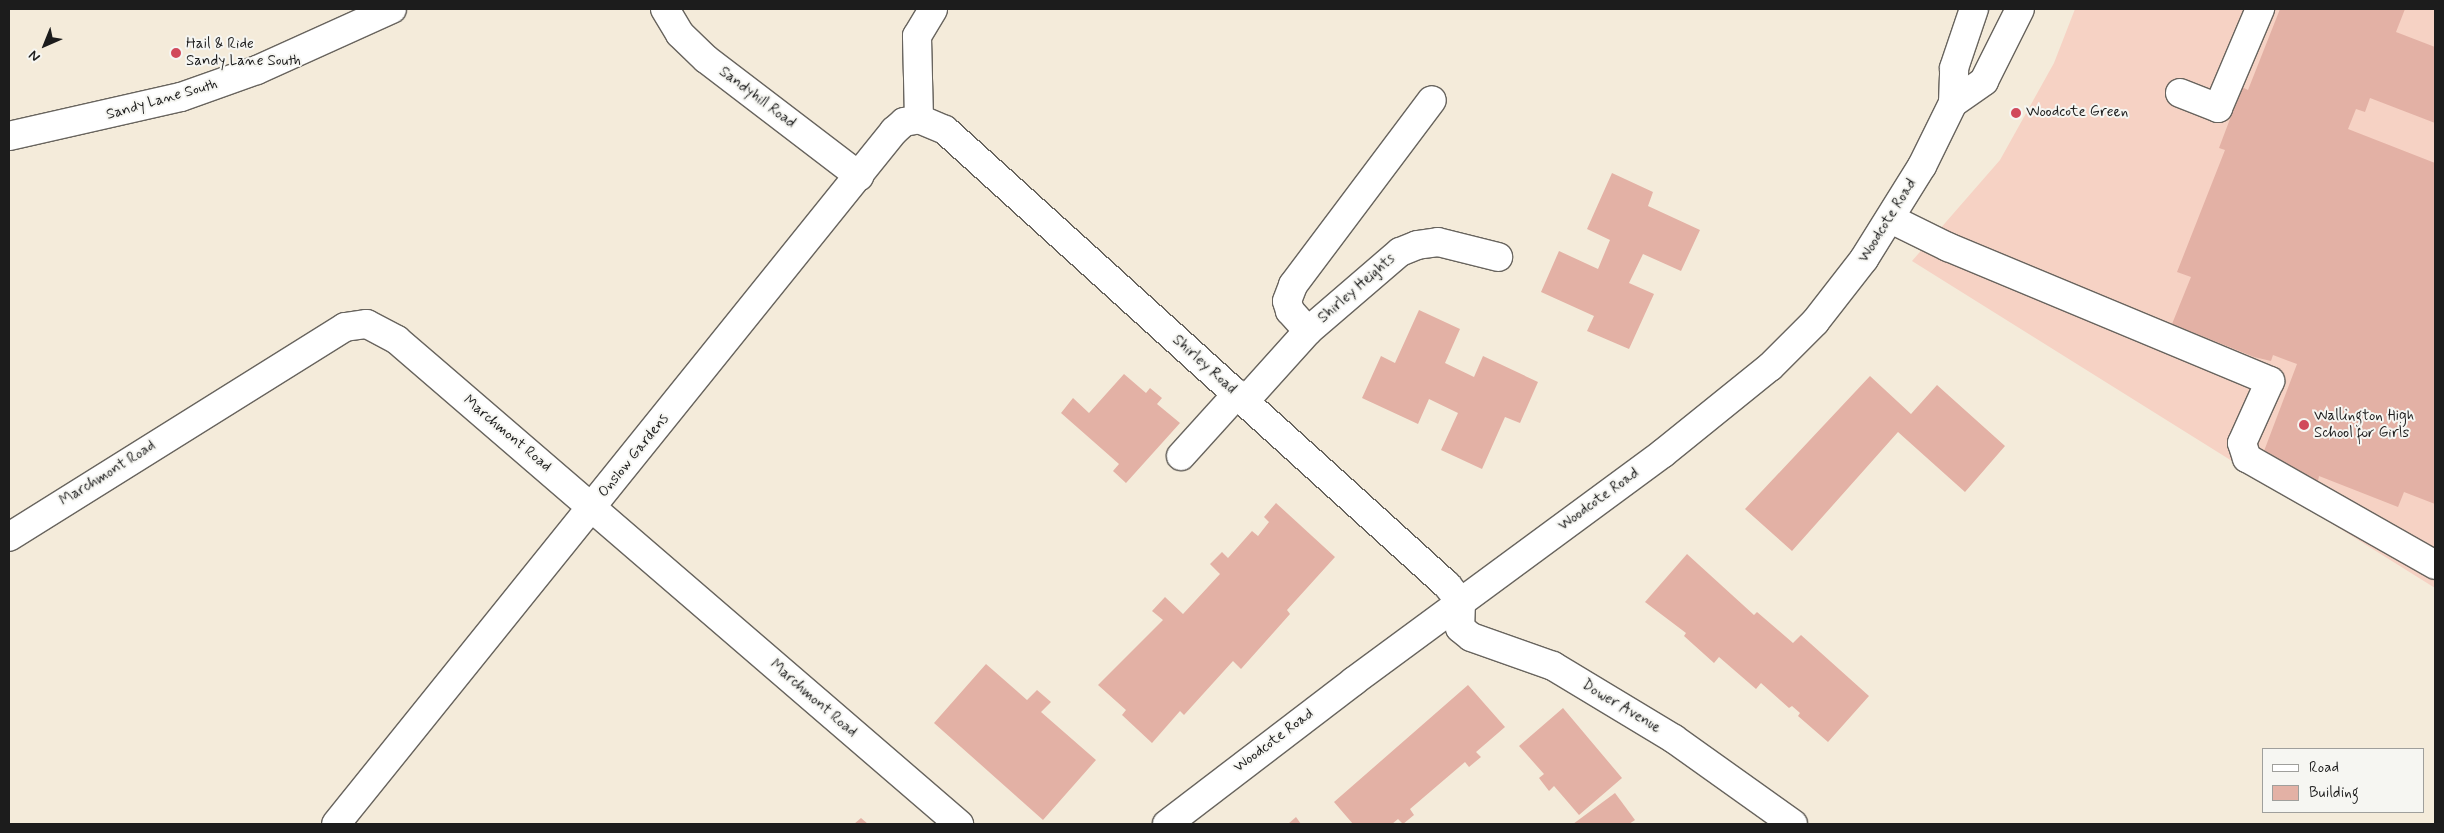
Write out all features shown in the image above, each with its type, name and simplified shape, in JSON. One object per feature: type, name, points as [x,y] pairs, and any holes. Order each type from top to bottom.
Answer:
[{"type":"street","name":"Sandy Lane South","points":[[9,136],[136,110],[216,86],[392,9]]},
{"type":"street","name":"Sandyhill Road","points":[[666,9],[680,34],[706,59],[859,176]]},
{"type":"street","points":[[919,119],[917,36],[933,9]]},
{"type":"street","name":"Woodcote Road","points":[[1954,103],[1954,68],[1974,9]]},
{"type":"street","name":"Woodcote Road","points":[[1167,824],[1461,602],[1662,454],[1770,367],[1833,301],[1891,219],[1954,103],[1984,81],[2020,9]]},
{"type":"street","points":[[2180,93],[2218,108],[2260,9]]},
{"type":"street","points":[[1308,331],[1290,311],[1287,302],[1293,285],[1432,100]]},
{"type":"street","name":"Onslow Gardens","points":[[336,824],[593,508],[894,131],[904,122],[919,119]]},
{"type":"street","name":"Shirley Road","points":[[919,119],[945,130],[1447,585],[1461,602]]},
{"type":"street","points":[[1891,219],[1948,247],[2270,381],[2242,443],[2248,458],[2435,565]]},
{"type":"street","name":"Shirley Heights","points":[[1181,456],[1308,331],[1400,252],[1417,245],[1438,242],[1498,257]]},
{"type":"street","name":"Marchmont Road","points":[[9,537],[345,327],[356,324],[381,329],[397,340],[959,824]]},
{"type":"street","name":"Dower Avenue","points":[[1461,602],[1460,628],[1471,637],[1553,666],[1674,739],[1794,824]]},
{"type":"shaded area","name":"Wallington High School for Girls","points":[[2075,9],[2435,9],[2435,588],[1912,261],[2000,160],[2054,63]]},
{"type":"building","points":[[2280,9],[2405,9],[2396,32],[2435,47],[2435,123],[2370,98],[2365,112],[2356,109],[2348,129],[2435,163],[2435,504],[2404,492],[2398,507],[2319,476],[2318,481],[2261,459],[2297,364],[2273,355],[2271,361],[2254,357],[2172,324],[2191,277],[2177,272],[2225,150],[2219,148],[2242,87],[2248,90]]},
{"type":"building","points":[[1612,173],[1653,192],[1648,206],[1700,230],[1681,271],[1643,254],[1629,283],[1654,294],[1629,349],[1587,331],[1594,316],[1541,292],[1559,251],[1598,269],[1610,240],[1587,229]]},
{"type":"building","points":[[1419,310],[1460,329],[1445,363],[1474,377],[1483,356],[1538,382],[1520,423],[1505,417],[1482,469],[1441,450],[1458,413],[1429,399],[1418,424],[1362,398],[1381,356],[1395,363]]},
{"type":"building","points":[[1124,374],[1146,393],[1150,388],[1162,398],[1157,404],[1180,423],[1126,483],[1113,471],[1119,464],[1061,413],[1073,398],[1089,413]]},
{"type":"building","points":[[1870,376],[1911,414],[1937,385],[2005,446],[1965,492],[1898,432],[1792,551],[1745,509]]},
{"type":"building","points":[[1276,503],[1335,557],[1287,610],[1290,614],[1241,669],[1233,661],[1184,715],[1180,711],[1152,743],[1122,715],[1126,710],[1098,685],[1163,620],[1152,611],[1165,597],[1183,614],[1220,574],[1210,564],[1222,552],[1228,558],[1252,531],[1258,536],[1269,522],[1264,517]]},
{"type":"building","points":[[1687,554],[1754,615],[1757,612],[1793,643],[1801,635],[1869,696],[1828,742],[1798,716],[1800,713],[1792,706],[1789,708],[1761,683],[1756,689],[1719,657],[1714,663],[1684,636],[1686,633],[1645,602]]},
{"type":"building","points":[[986,664],[1027,700],[1037,690],[1051,702],[1041,712],[1096,760],[1043,820],[934,723]]},
{"type":"building","points":[[1468,685],[1505,727],[1476,752],[1481,757],[1469,767],[1465,762],[1410,809],[1414,815],[1403,824],[1398,819],[1392,824],[1353,824],[1334,802]]},
{"type":"building","points":[[1563,708],[1622,778],[1579,815],[1554,786],[1549,791],[1539,778],[1544,774],[1519,746]]},
{"type":"building","points":[[1615,793],[1635,820],[1629,824],[1573,824]]},
{"type":"building","points":[[1296,817],[1301,824],[1288,824]]},
{"type":"building","points":[[861,818],[868,824],[854,824]]},
{"type":"place","name":"Hail & Ride Sandy Lane South","points":[[176,53]]},
{"type":"place","name":"Woodcote Green","points":[[2016,113]]},
{"type":"place","name":"Wallington High School for Girls","points":[[2304,425]]}]
